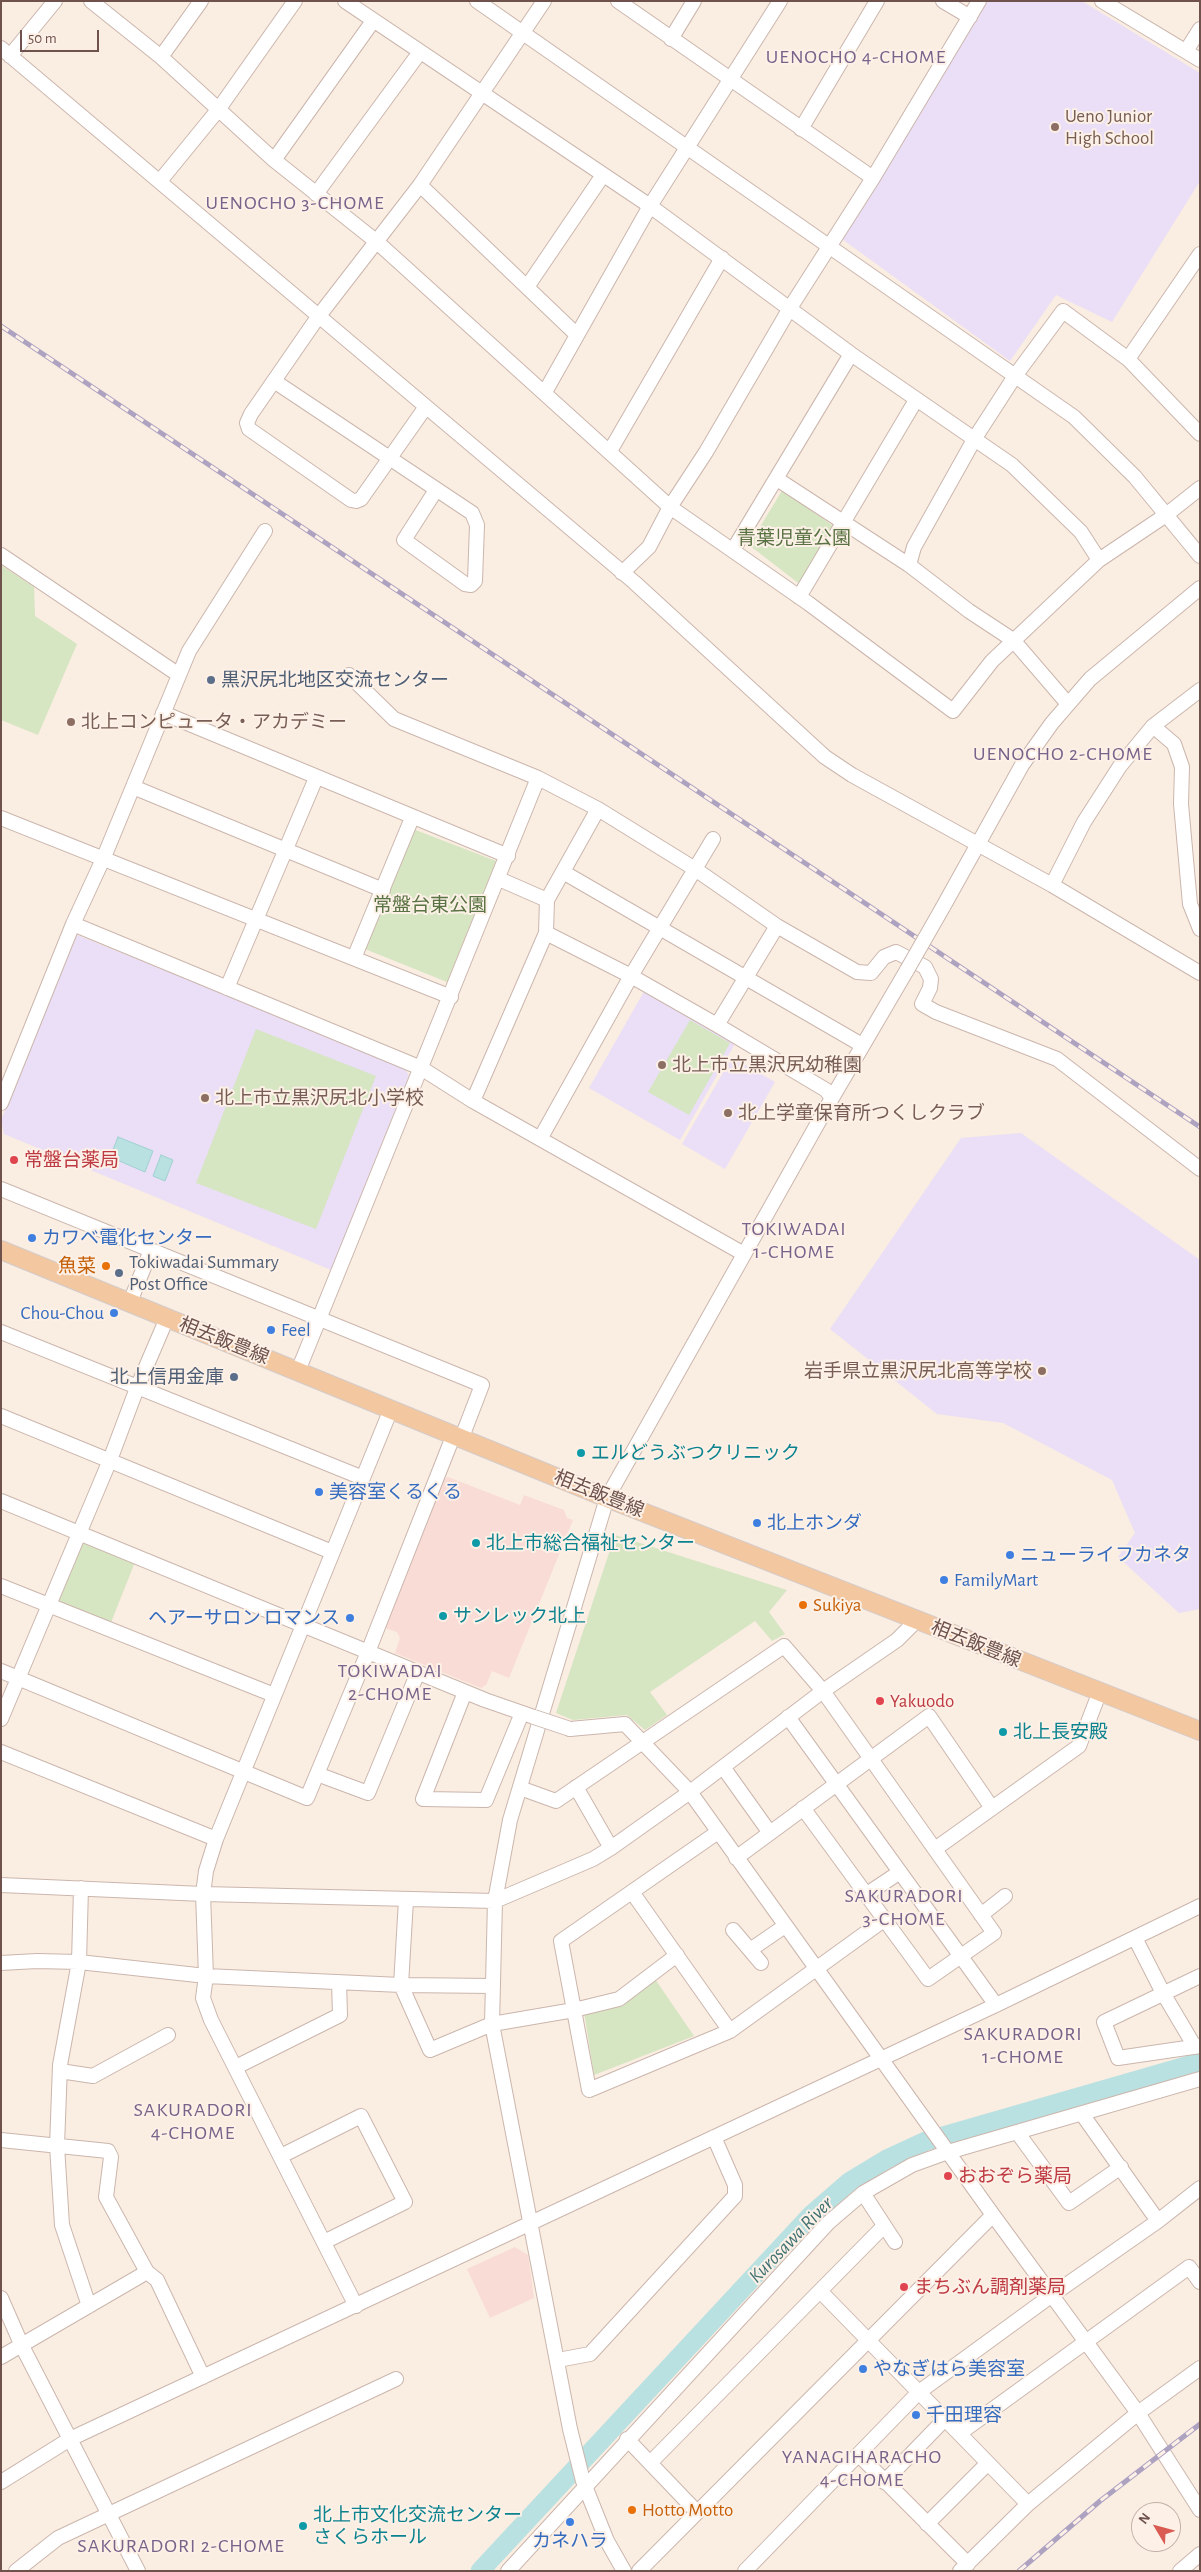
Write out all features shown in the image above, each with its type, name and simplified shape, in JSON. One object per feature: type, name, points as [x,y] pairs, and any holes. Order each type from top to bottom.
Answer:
[{"type":"main road","name":"相去飯豊線","points":[[1,1250],[607,1498],[1200,1731]]},
{"type":"street","points":[[55,1],[6,52],[622,573],[825,757],[852,775],[979,842],[1200,973]]},
{"type":"street","points":[[161,58],[201,1]]},
{"type":"street","points":[[160,181],[218,110],[295,1]]},
{"type":"street","points":[[345,1],[650,206],[916,400],[975,438],[1012,465],[1081,532],[1099,560]]},
{"type":"street","points":[[477,1],[1074,417],[1135,477],[1200,556]]},
{"type":"street","points":[[425,408],[361,499],[351,500],[249,429],[247,423],[251,414],[318,317],[378,242],[420,185],[482,94],[521,32],[544,1]]},
{"type":"street","points":[[618,1],[873,178]]},
{"type":"street","points":[[671,39],[694,1]]},
{"type":"street","points":[[545,392],[650,206],[780,1]]},
{"type":"street","points":[[801,129],[877,1]]},
{"type":"street","points":[[942,1],[970,17]]},
{"type":"street","points":[[622,573],[649,547],[670,507],[706,452],[790,308],[831,247],[979,1]]},
{"type":"street","points":[[1102,1],[1200,60]]},
{"type":"street","points":[[97,3],[274,160],[378,242],[670,507],[799,597],[953,711],[992,661],[1099,560],[1166,515],[1200,488]]},
{"type":"street","points":[[274,160],[373,21]]},
{"type":"street","points":[[1186,51],[1200,29]]},
{"type":"street","points":[[316,194],[420,52]]},
{"type":"street","points":[[527,287],[603,174]]},
{"type":"street","points":[[420,185],[578,335]]},
{"type":"street","points":[[1128,359],[1200,254]]},
{"type":"street","points":[[610,451],[722,258]]},
{"type":"street","points":[[909,565],[914,547],[975,438],[1015,376],[1063,311],[1128,359],[1200,434]]},
{"type":"street","points":[[733,550],[852,354]]},
{"type":"street","points":[[274,381],[472,513],[477,525],[475,581],[471,585],[466,584],[404,540],[436,490]]},
{"type":"street","points":[[799,597],[916,400]]},
{"type":"street","points":[[777,478],[909,565],[968,611],[1013,640],[1068,704]]},
{"type":"street","points":[[1,1103],[73,924],[104,857],[189,650],[265,531]]},
{"type":"street","points":[[1,555],[179,675]]},
{"type":"street","points":[[624,2571],[607,2541],[584,2484],[575,2452],[532,2222],[492,2024],[495,1901],[510,1820],[607,1498],[1022,765],[1068,704],[1090,680],[1200,588]]},
{"type":"street","points":[[349,675],[394,719],[538,778],[598,809],[695,868],[777,926],[857,972],[871,973],[884,957],[896,952],[925,967],[931,979],[930,988],[922,1004],[936,1012],[1057,1058],[1200,1169]]},
{"type":"street","points":[[1052,885],[1084,822],[1120,766],[1153,726],[1200,690]]},
{"type":"street","points":[[163,713],[412,818],[508,856]]},
{"type":"street","points":[[1153,726],[1174,744],[1182,767],[1181,804],[1190,904],[1200,929]]},
{"type":"street","points":[[227,988],[258,920],[316,778]]},
{"type":"street","points":[[298,1371],[420,1068],[499,879],[538,778]]},
{"type":"street","points":[[133,787],[382,890]]},
{"type":"street","points":[[473,1101],[546,933],[547,900],[598,809]]},
{"type":"street","points":[[1,818],[104,857],[451,996]]},
{"type":"street","points":[[354,958],[412,818]]},
{"type":"street","points":[[540,1139],[631,976],[712,839]]},
{"type":"street","points":[[563,872],[862,1046]]},
{"type":"street","points":[[499,879],[547,900]]},
{"type":"street","points":[[73,924],[420,1068],[473,1101],[744,1254]]},
{"type":"street","points":[[717,1025],[747,980],[777,926]]},
{"type":"street","points":[[546,933],[631,976],[717,1025],[826,1090],[832,1098]]},
{"type":"street","points":[[1,1189],[482,1385],[458,1436],[307,1798],[1,1671]]},
{"type":"street","points":[[130,1302],[151,1250]]},
{"type":"street","points":[[1,1718],[80,1534],[137,1388],[167,1318]]},
{"type":"street","points":[[1,1332],[362,1478]]},
{"type":"street","points":[[356,2306],[211,2020],[203,1998],[206,1976],[203,1894],[206,1871],[216,1839],[391,1409]]},
{"type":"street","points":[[1,1416],[332,1552]]},
{"type":"street","points":[[1,1501],[465,1692],[528,1715],[570,1729],[625,1724],[640,1742],[690,1792],[993,2215],[1138,2413],[1200,2510]]},
{"type":"street","points":[[1,1586],[274,1694]]},
{"type":"street","points":[[1,1885],[203,1894],[495,1901],[593,1859],[611,1848],[690,1792],[788,1716],[897,1640],[917,1620]]},
{"type":"street","points":[[520,1788],[556,1801],[640,1742],[784,1646],[823,1691],[994,1934],[928,1979],[803,1808]]},
{"type":"street","points":[[317,1774],[368,1793],[418,1672]]},
{"type":"street","points":[[935,1849],[1079,1746],[1100,1691]]},
{"type":"street","points":[[465,1692],[423,1799],[486,1800],[528,1715]]},
{"type":"street","points":[[788,1716],[996,2005]]},
{"type":"street","points":[[736,1858],[929,1716],[992,1808]]},
{"type":"street","points":[[1,1752],[216,1839]]},
{"type":"street","points":[[723,1767],[770,1833]]},
{"type":"street","points":[[576,1787],[611,1848]]},
{"type":"street","points":[[718,1832],[561,1942],[589,2090],[730,2031],[885,1919]]},
{"type":"street","points":[[867,1894],[900,1872]]},
{"type":"street","points":[[80,1888],[79,1962],[60,2071],[57,2146],[62,2225],[89,2306]]},
{"type":"street","points":[[632,1892],[730,2031]]},
{"type":"street","points":[[981,1915],[1005,1896]]},
{"type":"street","points":[[406,1900],[401,1985],[430,2050],[492,2024],[574,2010],[619,1999],[677,1955]]},
{"type":"street","points":[[1,2482],[70,2439],[356,2306],[880,2057],[996,2005],[1200,1906]]},
{"type":"street","points":[[750,1950],[785,1926]]},
{"type":"street","points":[[733,1930],[761,1963]]},
{"type":"street","points":[[1134,1938],[1163,1993],[1197,2046],[1118,2058],[1104,2022],[1163,1993],[1200,1976]]},
{"type":"street","points":[[1,1964],[37,1961],[79,1962],[206,1976],[401,1985],[493,1986]]},
{"type":"street","points":[[236,2067],[340,2015],[339,1982]]},
{"type":"street","points":[[60,2071],[93,2076],[168,2035]]},
{"type":"street","points":[[508,2571],[584,2484],[828,2223],[863,2193],[912,2165],[947,2150],[1082,2114],[1200,2079]]},
{"type":"street","points":[[1082,2114],[1158,2221]]},
{"type":"street","points":[[281,2156],[361,2116],[405,2202],[324,2242]]},
{"type":"street","points":[[1017,2132],[1069,2204],[1121,2167]]},
{"type":"street","points":[[558,2360],[590,2354],[736,2196],[735,2185],[714,2137]]},
{"type":"street","points":[[1,2140],[108,2151],[111,2157],[106,2197],[147,2272],[157,2280],[203,2377]]},
{"type":"street","points":[[745,2571],[919,2392],[1158,2221],[1200,2188]]},
{"type":"street","points":[[863,2193],[895,2242]]},
{"type":"street","points":[[639,2571],[993,2215]]},
{"type":"street","points":[[650,2463],[821,2292],[884,2226]]},
{"type":"street","points":[[960,2433],[1189,2267],[1200,2282]]},
{"type":"street","points":[[1,2357],[147,2272]]},
{"type":"street","points":[[821,2292],[1028,2504]]},
{"type":"street","points":[[1,2298],[22,2346],[138,2571]]},
{"type":"street","points":[[859,2455],[927,2524],[964,2567],[1028,2504],[1138,2413],[1200,2368]]},
{"type":"street","points":[[16,2571],[58,2538],[396,2379]]},
{"type":"street","points":[[884,2482],[945,2419]]},
{"type":"street","points":[[627,2439],[697,2512]]},
{"type":"street","points":[[927,2524],[987,2464]]},
{"type":"street","points":[[1180,2571],[1200,2554]]},
{"type":"shaded area","name":"Ueno Junior High School","points":[[987,1],[1082,1],[1200,73],[1200,181],[1112,322],[1056,295],[1010,361],[842,239]]},
{"type":"shaded area","name":"北上市立黒沢尻北小学校","points":[[77,935],[403,1066],[409,1075],[331,1270],[4,1134],[1,1120]]},
{"type":"shaded area","name":"北上市立黒沢尻幼稚園","points":[[646,988],[736,1042],[680,1140],[589,1088]]},
{"type":"shaded area","name":"北上学童保育所つくしクラブ","points":[[732,1057],[775,1082],[725,1169],[682,1144]]},
{"type":"shaded area","name":"岩手県立黒沢尻北高等学校","points":[[1021,1133],[1200,1260],[1200,1609],[1179,1613],[1118,1557],[1135,1533],[1112,1480],[1003,1423],[937,1414],[830,1329],[961,1138]]},
{"type":"shaded area","points":[[448,1477],[520,1505],[524,1495],[564,1510],[567,1518],[573,1520],[509,1678],[492,1671],[486,1685],[481,1688],[395,1653],[400,1638],[397,1632],[385,1628],[441,1480]]},
{"type":"shaded area","points":[[515,2247],[528,2255],[534,2298],[490,2318],[467,2269]]},
{"type":"green space","name":"青葉児童公園","points":[[783,489],[841,532],[806,589],[749,545]]},
{"type":"green space","points":[[1,565],[34,587],[35,616],[77,644],[38,735],[1,720]]},
{"type":"green space","name":"常盤台東公園","points":[[413,829],[496,861],[447,982],[365,949]]},
{"type":"green space","points":[[690,1020],[730,1043],[689,1115],[648,1092]]},
{"type":"green space","points":[[256,1029],[376,1076],[316,1229],[196,1183]]},
{"type":"green space","points":[[615,1535],[787,1590],[769,1612],[785,1634],[772,1641],[755,1621],[650,1692],[667,1715],[645,1730],[627,1715],[573,1720],[556,1713]]},
{"type":"green space","points":[[82,1542],[135,1562],[110,1625],[54,1602]]},
{"type":"green space","points":[[655,1979],[694,2036],[594,2075],[584,2012]]},
{"type":"water","points":[[118,1137],[153,1151],[145,1172],[110,1157]]},
{"type":"water","points":[[161,1155],[173,1160],[165,1181],[153,1176]]},
{"type":"waterway","name":"Kurosawa River","points":[[480,2571],[811,2215],[849,2182],[887,2159],[926,2141],[1200,2062]]},
{"type":"railway","points":[[1,326],[1200,1127]]},
{"type":"railway","points":[[1019,2571],[1100,2501],[1200,2424]]},
{"type":"place","name":"Ueno Junior High School","points":[[1055,127]]},
{"type":"place","name":"黒沢尻北地区交流センター","points":[[211,680]]},
{"type":"place","name":"北上コンピュータ・アカデミー","points":[[71,722]]},
{"type":"place","name":"北上市立黒沢尻幼稚園","points":[[662,1065]]},
{"type":"place","name":"北上市立黒沢尻北小学校","points":[[205,1098]]},
{"type":"place","name":"北上学童保育所つくしクラブ","points":[[728,1113]]},
{"type":"place","name":"常盤台薬局","points":[[14,1160]]},
{"type":"place","name":"カワベ電化センター","points":[[32,1238]]},
{"type":"place","name":"魚菜","points":[[106,1266]]},
{"type":"place","name":"Tokiwadai Summary Post Office","points":[[119,1273]]},
{"type":"place","name":"Chou-Chou","points":[[114,1313]]},
{"type":"place","name":"Feel","points":[[271,1330]]},
{"type":"place","name":"岩手県立黒沢尻北高等学校","points":[[1042,1371]]},
{"type":"place","name":"北上信用金庫","points":[[234,1377]]},
{"type":"place","name":"エルどうぶつクリニック","points":[[581,1453]]},
{"type":"place","name":"美容室くるくる","points":[[319,1492]]},
{"type":"place","name":"北上ホンダ","points":[[757,1523]]},
{"type":"place","name":"北上市総合福祉センター","points":[[476,1543]]},
{"type":"place","name":"ニューライフカネタ","points":[[1010,1555]]},
{"type":"place","name":"FamilyMart","points":[[944,1580]]},
{"type":"place","name":"Sukiya","points":[[803,1605]]},
{"type":"place","name":"サンレック北上","points":[[443,1616]]},
{"type":"place","name":"ヘアーサロン ロマンス","points":[[350,1618]]},
{"type":"place","name":"Yakuodo","points":[[880,1701]]},
{"type":"place","name":"北上長安殿","points":[[1003,1732]]},
{"type":"place","name":"おおぞら薬局","points":[[948,2176]]},
{"type":"place","name":"まちぶん調剤薬局","points":[[904,2287]]},
{"type":"place","name":"やなぎはら美容室","points":[[863,2369]]},
{"type":"place","name":"千田理容","points":[[916,2415]]},
{"type":"place","name":"Hotto Motto","points":[[632,2510]]},
{"type":"place","name":"カネハラ","points":[[570,2522]]},
{"type":"place","name":"北上市文化交流センター さくらホール","points":[[303,2526]]},
{"type":"district","name":"UENOCHO 4-CHOME","points":[[856,57]]},
{"type":"district","name":"UENOCHO 3-CHOME","points":[[295,203]]},
{"type":"district","name":"UENOCHO 2-CHOME","points":[[1063,754]]},
{"type":"district","name":"TOKIWADAI 1-CHOME","points":[[794,1240]]},
{"type":"district","name":"TOKIWADAI 2-CHOME","points":[[390,1682]]},
{"type":"district","name":"SAKURADORI 3-CHOME","points":[[904,1908]]},
{"type":"district","name":"SAKURADORI 1-CHOME","points":[[1023,2046]]},
{"type":"district","name":"SAKURADORI 4-CHOME","points":[[193,2122]]},
{"type":"district","name":"YANAGIHARACHO 4-CHOME","points":[[862,2468]]},
{"type":"district","name":"SAKURADORI 2-CHOME","points":[[181,2546]]}]
